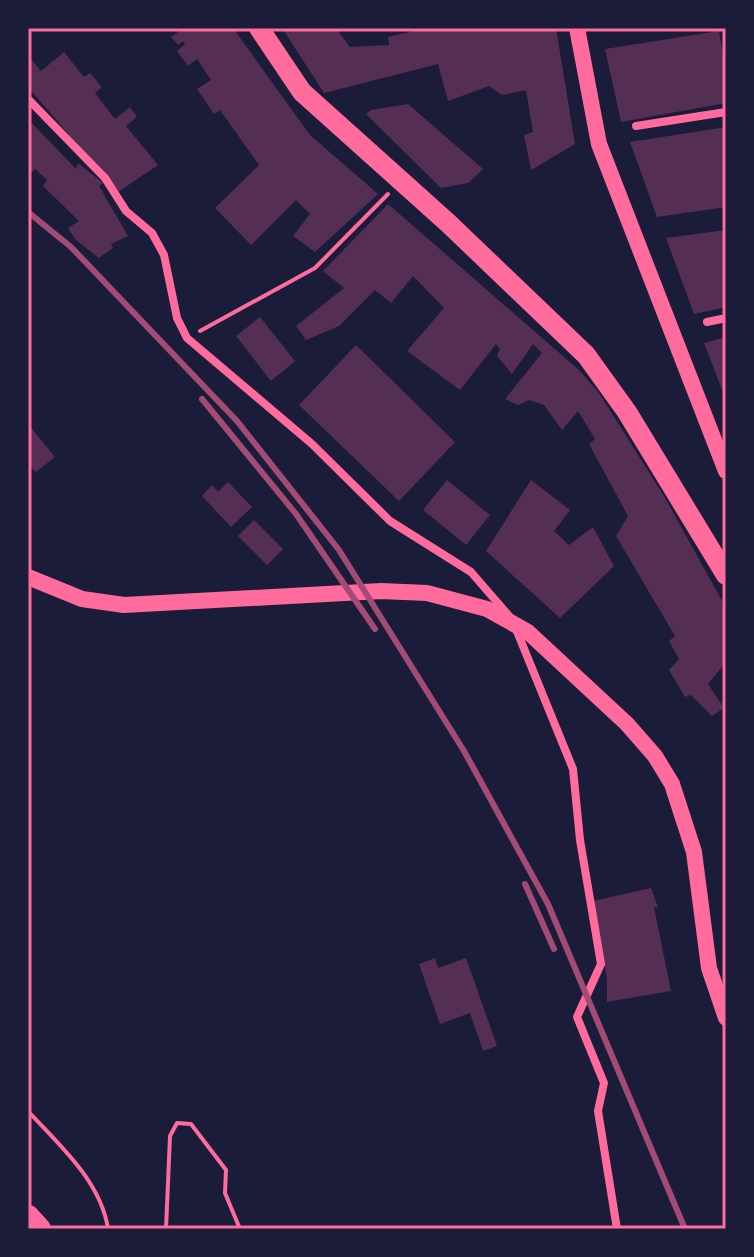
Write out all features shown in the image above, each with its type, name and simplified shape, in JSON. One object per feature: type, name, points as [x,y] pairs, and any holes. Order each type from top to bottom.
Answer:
[{"type":"highway","points":[[28,1217],[39,1229]]},
{"type":"main road","points":[[259,28],[302,92],[586,355],[721,552],[726,575]]},
{"type":"main road","points":[[577,28],[599,144],[668,313],[726,471]]},
{"type":"main road","points":[[28,577],[82,599],[124,605],[381,591],[427,593],[487,609],[528,632],[627,724],[655,756],[672,784],[694,852],[709,968],[726,1018]]},
{"type":"street","points":[[28,99],[105,178],[126,211],[152,233],[164,255],[177,318],[187,338],[312,444],[390,521],[471,572],[509,615],[524,643],[571,757],[601,970],[577,1017],[604,1083],[598,1111],[617,1229]]},
{"type":"street","points":[[636,126],[726,112]]},
{"type":"street","points":[[707,322],[726,318]]},
{"type":"path","points":[[187,338],[315,268],[399,181]]},
{"type":"path","points":[[28,1111],[82,1171],[105,1213],[108,1229]]},
{"type":"path","points":[[166,1229],[170,1136],[177,1123],[191,1124],[226,1170],[225,1193],[240,1229]]},
{"type":"building","points":[[176,28],[233,28],[310,135],[378,194],[315,252],[293,236],[310,214],[296,200],[251,245],[215,208],[259,165],[220,110],[214,114],[197,89],[211,80],[197,59],[188,66],[177,51],[185,44],[183,41],[178,45],[171,37],[178,32]]},
{"type":"building","points":[[282,28],[336,28],[350,47],[389,45],[388,37],[426,28],[556,28],[575,144],[531,170],[524,135],[533,132],[526,90],[502,95],[489,86],[448,101],[438,64],[324,93]]},
{"type":"building","points":[[719,31],[726,72],[726,103],[621,122],[605,49]]},
{"type":"building","points":[[64,52],[84,77],[90,73],[102,87],[95,93],[115,119],[130,107],[137,117],[126,126],[158,165],[118,192],[28,87],[28,62],[31,59],[41,71]]},
{"type":"building","points":[[408,104],[483,169],[468,183],[441,188],[366,114],[371,110]]},
{"type":"building","points":[[28,119],[76,169],[78,163],[103,183],[99,186],[128,236],[111,244],[113,248],[99,258],[76,240],[68,228],[79,221],[43,186],[47,180],[35,169],[28,176]]},
{"type":"building","points":[[726,127],[726,207],[657,217],[630,142]]},
{"type":"building","points":[[388,204],[579,370],[599,393],[664,496],[726,608],[726,662],[708,684],[724,708],[712,716],[691,695],[685,697],[669,670],[679,659],[669,641],[675,636],[616,536],[628,516],[589,444],[595,439],[578,411],[562,430],[544,405],[529,400],[518,405],[505,399],[542,353],[533,344],[512,374],[497,356],[500,349],[496,344],[460,390],[407,351],[444,308],[413,276],[391,303],[375,290],[339,326],[306,340],[296,326],[344,288],[323,271]]},
{"type":"building","points":[[726,230],[726,307],[694,314],[666,238]]},
{"type":"building","points":[[260,317],[295,361],[271,381],[236,336]]},
{"type":"building","points":[[726,337],[726,400],[704,343]]},
{"type":"building","points":[[356,345],[455,442],[399,501],[299,405]]},
{"type":"building","points":[[28,424],[55,457],[36,472],[28,465]]},
{"type":"building","points":[[447,480],[490,515],[466,545],[423,510]]},
{"type":"building","points":[[531,480],[570,510],[554,531],[569,545],[593,527],[614,566],[560,618],[486,551]]},
{"type":"building","points":[[228,482],[252,507],[231,527],[202,496],[212,485],[218,492]]},
{"type":"building","points":[[254,520],[283,549],[267,565],[238,536]]},
{"type":"building","points":[[651,888],[658,907],[654,907],[671,991],[607,1002],[607,979],[593,901]]},
{"type":"building","points":[[435,958],[438,968],[466,958],[497,1046],[483,1051],[470,1013],[440,1024],[419,964]]},
{"type":"railway","points":[[28,212],[71,247],[237,421],[339,550],[464,751],[548,904],[685,1229]]},
{"type":"railway","points":[[202,399],[296,514],[375,629]]},
{"type":"railway","points":[[525,884],[554,949]]}]
